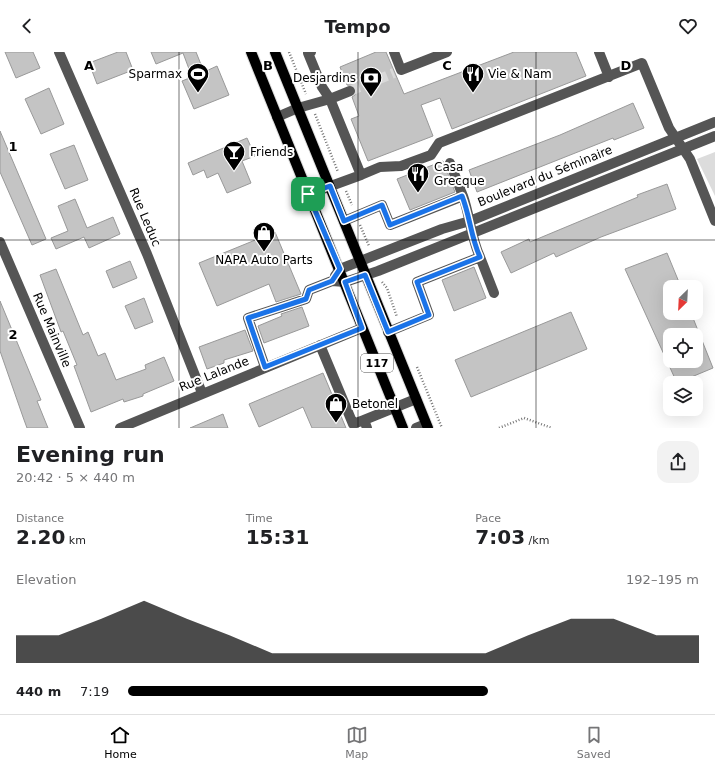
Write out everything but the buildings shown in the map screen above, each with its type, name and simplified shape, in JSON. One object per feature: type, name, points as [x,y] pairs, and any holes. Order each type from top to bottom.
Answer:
[{"type":"main road","name":"117","points":[[251,52],[403,428]]},
{"type":"main road","name":"117","points":[[275,52],[427,426]]},
{"type":"street","name":"Rue Leduc","points":[[59,52],[146,254],[202,393]]},
{"type":"street","points":[[394,52],[398,71],[448,52]]},
{"type":"street","points":[[599,52],[609,76]]},
{"type":"street","points":[[310,53],[322,87],[330,99],[361,174]]},
{"type":"street","points":[[308,194],[380,167],[401,166],[431,155],[439,143],[642,63],[669,128],[690,159],[714,216]]},
{"type":"street","points":[[277,117],[298,108],[330,99],[350,91]]},
{"type":"street","name":"Boulevard du Séminaire","points":[[340,269],[442,229],[470,221],[715,122]]},
{"type":"street","points":[[265,367],[248,318],[306,299],[309,290],[332,281],[345,282],[365,275],[472,234],[715,136]]},
{"type":"street","points":[[450,163],[470,221],[472,234],[494,293]]},
{"type":"street","points":[[344,221],[382,205],[390,225],[462,196]]},
{"type":"street","name":"Rue Mainville","points":[[0,242],[80,428]]},
{"type":"street","points":[[388,332],[429,315],[417,282],[480,257]]},
{"type":"street","points":[[332,281],[340,269]]},
{"type":"street","name":"Rue Lalande","points":[[120,428],[362,328]]},
{"type":"street","points":[[320,345],[354,424],[366,424],[395,408],[416,399]]},
{"type":"street","points":[[416,428],[427,426]]},
{"type":"path","points":[[289,52],[308,97]]},
{"type":"path","points":[[313,110],[338,172]]},
{"type":"path","points":[[346,191],[352,206]]},
{"type":"path","points":[[359,222],[368,242]]},
{"type":"path","points":[[387,288],[397,316]]},
{"type":"path","points":[[416,364],[442,428]]},
{"type":"path","points":[[499,428],[524,418],[552,428]]},
{"type":"shaded area","points":[[715,152],[715,196],[697,159]]},
{"type":"tunnel","points":[[350,91],[394,73]]},
{"type":"place","name":"Sparmax","points":[[198,94]]},
{"type":"place","name":"Vie & Nam","points":[[473,94]]},
{"type":"place","name":"Desjardins","points":[[371,98]]},
{"type":"place","name":"Friends","points":[[234,172]]},
{"type":"place","name":"Casa Grecque","points":[[418,194]]},
{"type":"place","name":"NAPA Auto Parts","points":[[264,252]]},
{"type":"place","name":"Betonel","points":[[336,424]]},
{"type":"route","points":[[330,186],[344,221],[382,205],[390,225],[462,196],[467,209],[475,245],[480,257],[417,282],[429,315],[388,332],[365,275],[345,282],[362,328],[265,367],[248,318],[306,299],[309,290],[332,281],[340,269],[308,194],[330,186]]}]
